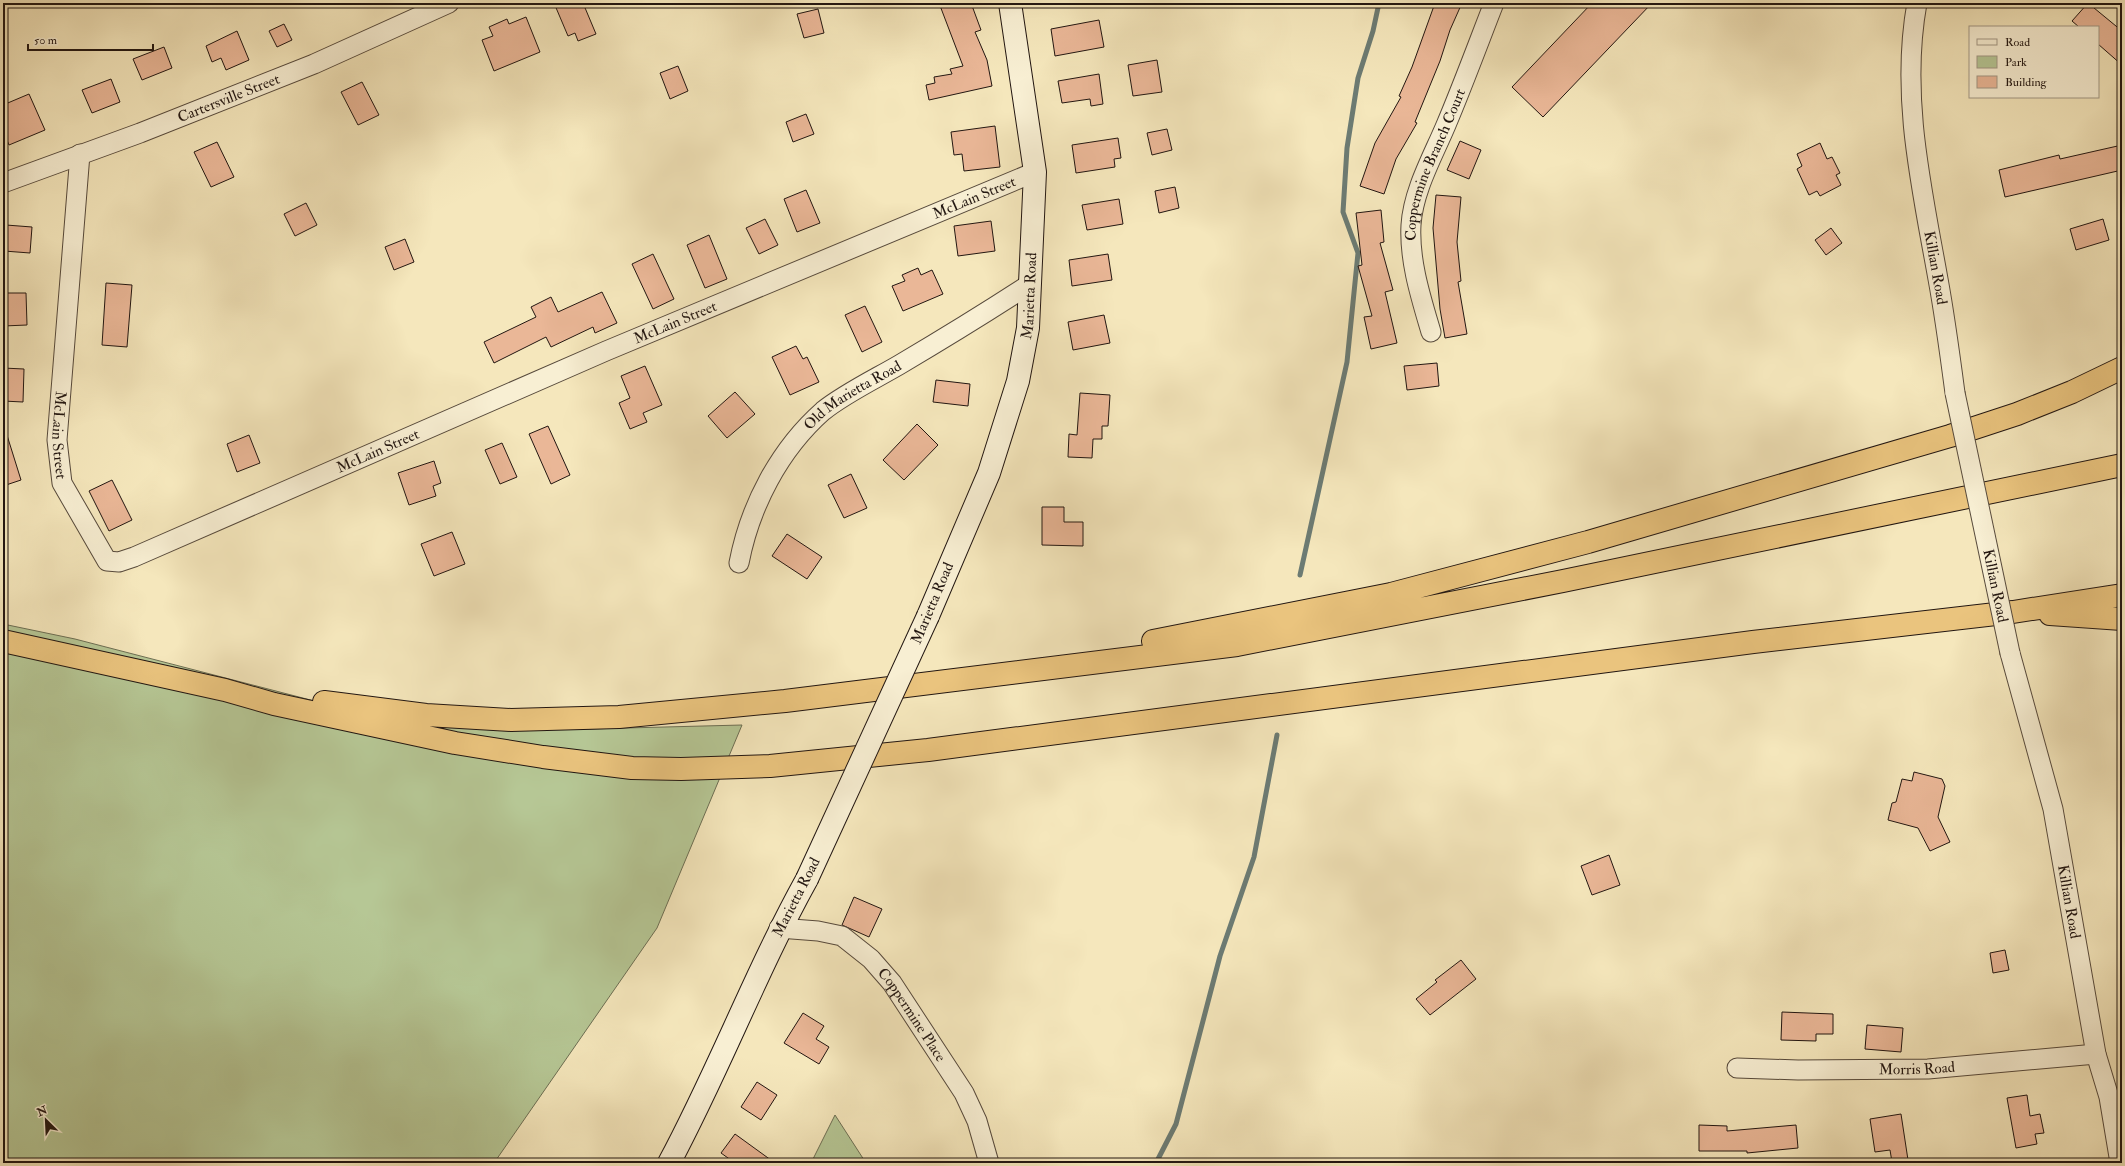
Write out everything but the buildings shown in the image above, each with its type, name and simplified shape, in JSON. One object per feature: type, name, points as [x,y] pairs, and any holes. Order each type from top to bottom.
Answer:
[{"type":"highway","points":[[956,678],[1309,611],[1462,576],[1588,542],[1950,436],[2017,414],[2072,392],[2122,368]]},
{"type":"highway","points":[[225,690],[284,696],[426,715],[511,720],[556,720],[711,709],[1237,645],[1315,631],[2122,465]]},
{"type":"highway","points":[[3,641],[225,690],[274,704],[455,743],[543,757],[632,768],[681,769],[770,766],[928,750],[1760,641],[2013,612],[2122,595]]},
{"type":"highway","points":[[2013,612],[2122,619]]},
{"type":"street","name":"Cartersville Street","points":[[3,183],[140,133],[314,64],[413,10],[449,3]]},
{"type":"street","name":"Marietta Road","points":[[669,1163],[712,1080],[779,928],[806,879],[928,616],[989,473],[1008,416],[1018,381],[1028,328],[1035,172],[1010,3]]},
{"type":"street","name":"Coppermine Branch Court","points":[[1431,332],[1420,296],[1412,249],[1411,224],[1418,192],[1460,93],[1494,3]]},
{"type":"street","name":"Killian Road","points":[[1918,3],[1911,75],[1912,121],[1918,171],[1939,282],[1955,393],[2010,653],[2053,808],[2096,1054],[2110,1097],[2120,1163]]},
{"type":"street","name":"McLain Street","points":[[80,154],[57,440],[59,474],[62,483],[108,561],[112,562],[134,557],[606,351],[1035,172]]},
{"type":"street","name":"Old Marietta Road","points":[[739,563],[743,543],[772,473],[794,443],[824,411],[1030,284]]},
{"type":"street","name":"Coppermine Place","points":[[779,928],[818,931],[842,936],[871,959],[888,978],[902,995],[964,1092],[977,1121],[989,1163]]},
{"type":"street","name":"Morris Road","points":[[1737,1068],[1798,1070],[1928,1069],[2096,1054]]},
{"type":"green space","points":[[3,624],[75,639],[407,725],[587,729],[742,725],[657,928],[494,1163],[3,1163]]},
{"type":"green space","points":[[835,1115],[866,1163],[811,1163]]},
{"type":"waterway","points":[[1300,575],[1347,362],[1358,253],[1343,212],[1347,148],[1358,78],[1373,31],[1379,3]]},
{"type":"waterway","points":[[1156,1163],[1176,1124],[1220,956],[1254,857],[1277,735]]}]
